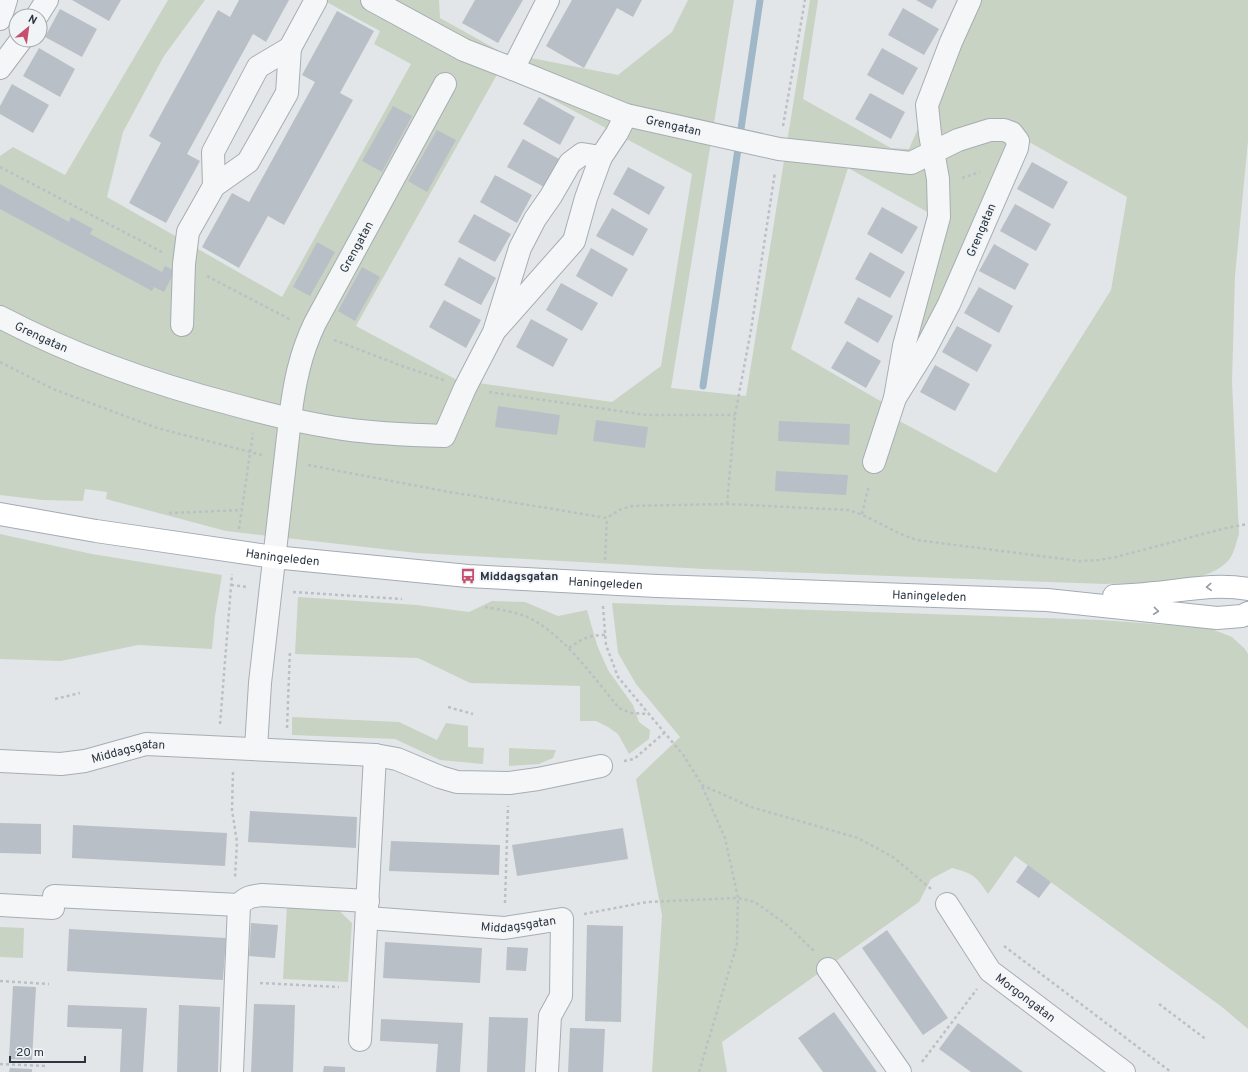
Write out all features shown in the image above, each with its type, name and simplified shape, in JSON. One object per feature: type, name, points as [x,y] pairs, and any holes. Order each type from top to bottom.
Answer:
[{"type":"main road","name":"Haningeleden","points":[[0,514],[96,531],[235,552],[468,576],[657,586],[1047,600],[1217,618],[1242,616],[1248,613]]},
{"type":"main road","name":"Haningeleden","points":[[1047,600],[1153,594],[1193,588],[1239,587],[1248,589]]},
{"type":"street","points":[[0,19],[6,0]]},
{"type":"street","points":[[182,325],[184,264],[188,232],[214,186],[248,162],[287,93],[290,48],[316,0]]},
{"type":"street","name":"Grengatan","points":[[372,0],[464,50],[626,115],[778,149],[911,163],[958,140],[990,130],[1004,130],[1012,133],[1018,141],[1017,148],[949,304],[925,350],[895,398]]},
{"type":"street","points":[[513,69],[548,0]]},
{"type":"street","name":"Grengatan","points":[[874,462],[895,398],[904,346],[939,216],[938,186],[927,105],[951,42],[970,0]]},
{"type":"street","points":[[0,68],[15,48]]},
{"type":"street","points":[[214,186],[213,152],[258,67],[290,48]]},
{"type":"street","name":"Grengatan","points":[[274,557],[294,385],[302,355],[311,331],[445,84]]},
{"type":"street","name":"Grengatan","points":[[494,332],[574,241],[586,198],[601,157],[617,133],[626,115]]},
{"type":"street","name":"Grengatan","points":[[0,317],[98,362],[183,392],[290,419],[352,430],[402,435],[444,436],[465,388],[494,332],[520,248],[535,219],[551,196],[570,163],[582,154],[601,157]]},
{"type":"street","points":[[256,748],[260,683],[274,557]]},
{"type":"street","name":"Middagsgatan","points":[[0,761],[61,764],[85,761],[146,744],[256,748],[375,755],[397,759],[440,777],[457,782],[509,782],[538,779],[601,766]]},
{"type":"street","points":[[360,1040],[375,755]]},
{"type":"street","name":"Middagsgatan","points":[[237,905],[250,896],[262,895],[504,928],[562,919],[561,996],[550,1016],[547,1072]]},
{"type":"street","points":[[0,906],[54,902],[237,905],[236,981],[232,1072]]},
{"type":"street","name":"Morgongatan","points":[[947,904],[990,971],[1124,1072]]},
{"type":"street","points":[[828,969],[910,1069]]},
{"type":"path","points":[[727,504],[735,415],[751,330],[778,149],[805,0]]},
{"type":"path","points":[[0,167],[311,331],[402,366],[465,388],[646,415],[735,415]]},
{"type":"path","points":[[938,186],[990,169],[1005,174]]},
{"type":"path","points":[[0,362],[53,389],[157,428],[250,453],[372,478],[607,518],[619,510],[632,506],[727,504],[848,510],[862,514],[902,536],[917,540],[1079,561],[1116,557],[1226,528],[1248,524]]},
{"type":"path","points":[[237,905],[237,842],[232,810],[226,748],[231,585],[256,411]]},
{"type":"path","points":[[862,514],[874,462]]},
{"type":"path","points":[[169,513],[242,510]]},
{"type":"path","points":[[605,563],[607,518]]},
{"type":"path","points":[[292,592],[402,599]]},
{"type":"path","points":[[602,605],[606,645],[618,677],[684,756],[702,785],[725,838],[738,898],[737,944],[699,1072]]},
{"type":"path","points":[[485,607],[522,615],[548,629],[569,648],[619,708],[631,713],[648,714]]},
{"type":"path","points":[[569,648],[587,637],[605,635]]},
{"type":"path","points":[[286,750],[290,646]]},
{"type":"path","points":[[55,699],[80,693]]},
{"type":"path","points":[[448,707],[473,714]]},
{"type":"path","points":[[601,766],[634,759],[664,733]]},
{"type":"path","points":[[504,928],[509,782]]},
{"type":"path","points":[[702,785],[751,807],[858,838],[893,857],[947,904]]},
{"type":"path","points":[[562,919],[647,902],[738,898],[756,902],[787,925],[811,947],[828,969]]},
{"type":"path","points":[[1003,946],[1172,1072]]},
{"type":"path","points":[[910,1069],[990,971]]},
{"type":"path","points":[[0,981],[49,984]]},
{"type":"path","points":[[236,981],[363,988]]},
{"type":"path","points":[[1159,1004],[1208,1040]]},
{"type":"path","points":[[0,1064],[45,1066]]},
{"type":"green space","points":[[168,0],[205,0],[164,56],[123,132],[107,197],[282,297],[411,64],[374,44],[380,31],[323,0],[439,0],[440,18],[501,52],[618,75],[672,32],[688,0],[734,0],[671,388],[746,396],[810,0],[818,0],[803,99],[891,148],[909,149],[919,126],[920,106],[957,0],[1248,0],[1248,141],[1235,276],[1232,382],[1239,534],[1236,545],[1227,562],[1216,570],[1187,580],[1152,583],[1105,584],[704,569],[417,553],[226,531],[106,499],[107,492],[85,489],[83,501],[42,500],[0,495],[0,156],[13,147],[65,175]],"holes":[[[499,71],[692,174],[661,366],[612,402],[457,380],[356,326]],[[1029,142],[1127,197],[1111,290],[996,473],[894,418],[997,204]],[[848,168],[931,214],[882,402],[791,349]]]},
{"type":"green space","points":[[0,534],[92,554],[222,575],[215,616],[212,649],[138,645],[61,661],[0,659]]},
{"type":"green space","points":[[298,597],[417,605],[469,612],[492,601],[525,602],[558,616],[587,610],[597,645],[608,670],[633,705],[639,722],[650,730],[649,739],[629,754],[618,734],[608,727],[596,721],[580,721],[580,686],[470,683],[418,658],[295,654]]},
{"type":"green space","points":[[612,603],[1101,620],[1209,628],[1232,637],[1245,649],[1248,654],[1248,1029],[1222,1007],[1015,856],[988,894],[974,876],[952,868],[931,879],[919,902],[722,1042],[727,1072],[652,1072],[662,915],[636,779],[680,737],[636,684],[618,653]]},
{"type":"green space","points":[[292,717],[399,722],[437,740],[446,723],[468,726],[468,747],[484,748],[483,764],[440,760],[395,739],[292,735]]},
{"type":"green space","points":[[509,748],[556,750],[553,758],[539,764],[509,766]]},
{"type":"green space","points":[[287,904],[333,905],[352,923],[348,982],[283,979]]},
{"type":"green space","points":[[0,927],[24,928],[23,958],[0,957]]},
{"type":"building","points":[[72,0],[121,0],[109,21]]},
{"type":"building","points":[[239,0],[289,0],[266,42],[253,34],[187,154],[200,161],[166,223],[129,203],[161,143],[149,136],[218,10],[230,17]]},
{"type":"building","points":[[475,0],[523,0],[498,43],[462,23]]},
{"type":"building","points":[[572,0],[642,0],[633,17],[617,8],[584,68],[546,46]]},
{"type":"building","points":[[916,0],[937,0],[932,9]]},
{"type":"building","points":[[903,8],[939,29],[924,55],[888,35]]},
{"type":"building","points":[[60,9],[97,29],[82,57],[48,39],[48,31]]},
{"type":"building","points":[[337,11],[374,31],[340,93],[353,100],[284,225],[268,216],[239,268],[202,247],[232,193],[249,202],[315,82],[302,75]]},
{"type":"building","points":[[39,48],[75,69],[60,97],[23,76]]},
{"type":"building","points":[[882,48],[918,68],[903,95],[867,75]]},
{"type":"building","points":[[12,84],[49,105],[33,133],[0,114],[0,106]]},
{"type":"building","points":[[870,93],[905,112],[891,139],[855,119]]},
{"type":"building","points":[[539,97],[575,117],[560,145],[523,124]]},
{"type":"building","points":[[393,106],[412,116],[382,172],[362,161]]},
{"type":"building","points":[[437,130],[456,140],[427,192],[408,181]]},
{"type":"building","points":[[523,139],[559,159],[544,187],[507,167]]},
{"type":"building","points":[[1032,162],[1068,182],[1053,209],[1017,189]]},
{"type":"building","points":[[628,167],[665,187],[649,215],[613,194]]},
{"type":"building","points":[[495,175],[532,195],[517,223],[480,202]]},
{"type":"building","points":[[0,184],[69,222],[71,217],[93,229],[90,234],[162,272],[165,266],[175,271],[164,292],[154,287],[152,291],[0,209]]},
{"type":"building","points":[[1015,204],[1051,224],[1036,251],[1000,231]]},
{"type":"building","points":[[882,207],[918,227],[902,254],[867,234]]},
{"type":"building","points":[[612,208],[648,229],[633,256],[596,236]]},
{"type":"building","points":[[474,214],[511,234],[495,262],[458,242]]},
{"type":"building","points":[[317,242],[335,252],[310,296],[293,287]]},
{"type":"building","points":[[994,244],[1029,264],[1015,290],[979,271]]},
{"type":"building","points":[[591,248],[628,269],[612,297],[576,276]]},
{"type":"building","points":[[870,252],[905,272],[890,298],[855,279]]},
{"type":"building","points":[[459,257],[496,278],[481,305],[444,285]]},
{"type":"building","points":[[362,267],[380,277],[355,321],[338,311]]},
{"type":"building","points":[[561,283],[598,303],[582,331],[546,310]]},
{"type":"building","points":[[979,287],[1013,306],[999,333],[964,313]]},
{"type":"building","points":[[858,297],[893,316],[878,343],[844,323]]},
{"type":"building","points":[[444,300],[481,320],[466,348],[429,327]]},
{"type":"building","points":[[531,319],[568,339],[553,367],[516,347]]},
{"type":"building","points":[[957,326],[992,345],[977,372],[942,352]]},
{"type":"building","points":[[847,341],[881,361],[866,388],[831,368]]},
{"type":"building","points":[[935,365],[970,384],[955,411],[920,392]]},
{"type":"building","points":[[498,406],[560,415],[557,435],[495,427]]},
{"type":"building","points":[[596,420],[648,427],[645,448],[593,441]]},
{"type":"building","points":[[779,421],[850,424],[849,445],[778,441]]},
{"type":"building","points":[[776,471],[848,475],[846,495],[775,491]]},
{"type":"building","points":[[250,811],[357,817],[356,848],[248,842]]},
{"type":"building","points":[[0,823],[41,824],[41,854],[0,853]]},
{"type":"building","points":[[73,825],[227,833],[225,866],[72,858]]},
{"type":"building","points":[[623,828],[628,859],[517,876],[512,845]]},
{"type":"building","points":[[391,841],[500,845],[499,875],[389,871]]},
{"type":"building","points":[[1028,865],[1051,882],[1039,898],[1016,882]]},
{"type":"building","points":[[251,923],[278,925],[275,958],[249,956]]},
{"type":"building","points":[[587,925],[623,926],[621,1022],[585,1021]]},
{"type":"building","points":[[69,929],[226,938],[223,980],[67,971]]},
{"type":"building","points":[[887,930],[948,1018],[923,1035],[862,948]]},
{"type":"building","points":[[385,942],[482,948],[480,983],[383,978]]},
{"type":"building","points":[[507,947],[528,948],[526,971],[506,970]]},
{"type":"building","points":[[13,986],[36,987],[32,1060],[9,1059]]},
{"type":"building","points":[[254,1004],[295,1005],[293,1072],[251,1072]]},
{"type":"building","points":[[68,1005],[147,1008],[143,1072],[120,1072],[122,1029],[67,1027]]},
{"type":"building","points":[[179,1005],[220,1007],[218,1072],[177,1072]]},
{"type":"building","points":[[834,1012],[877,1072],[823,1072],[798,1038]]},
{"type":"building","points":[[489,1017],[528,1018],[525,1072],[487,1072]]},
{"type":"building","points":[[381,1019],[463,1023],[460,1072],[436,1072],[438,1044],[380,1041]]},
{"type":"building","points":[[958,1023],[1023,1072],[971,1072],[939,1049]]},
{"type":"building","points":[[570,1028],[605,1029],[603,1072],[568,1072]]},
{"type":"building","points":[[324,1066],[345,1067],[345,1072],[323,1072]]},
{"type":"building","points":[[10,1068],[32,1069],[32,1072],[9,1072]]},
{"type":"waterway","points":[[703,386],[760,0]]},
{"type":"place","name":"Middagsgatan","points":[[468,576]]}]
